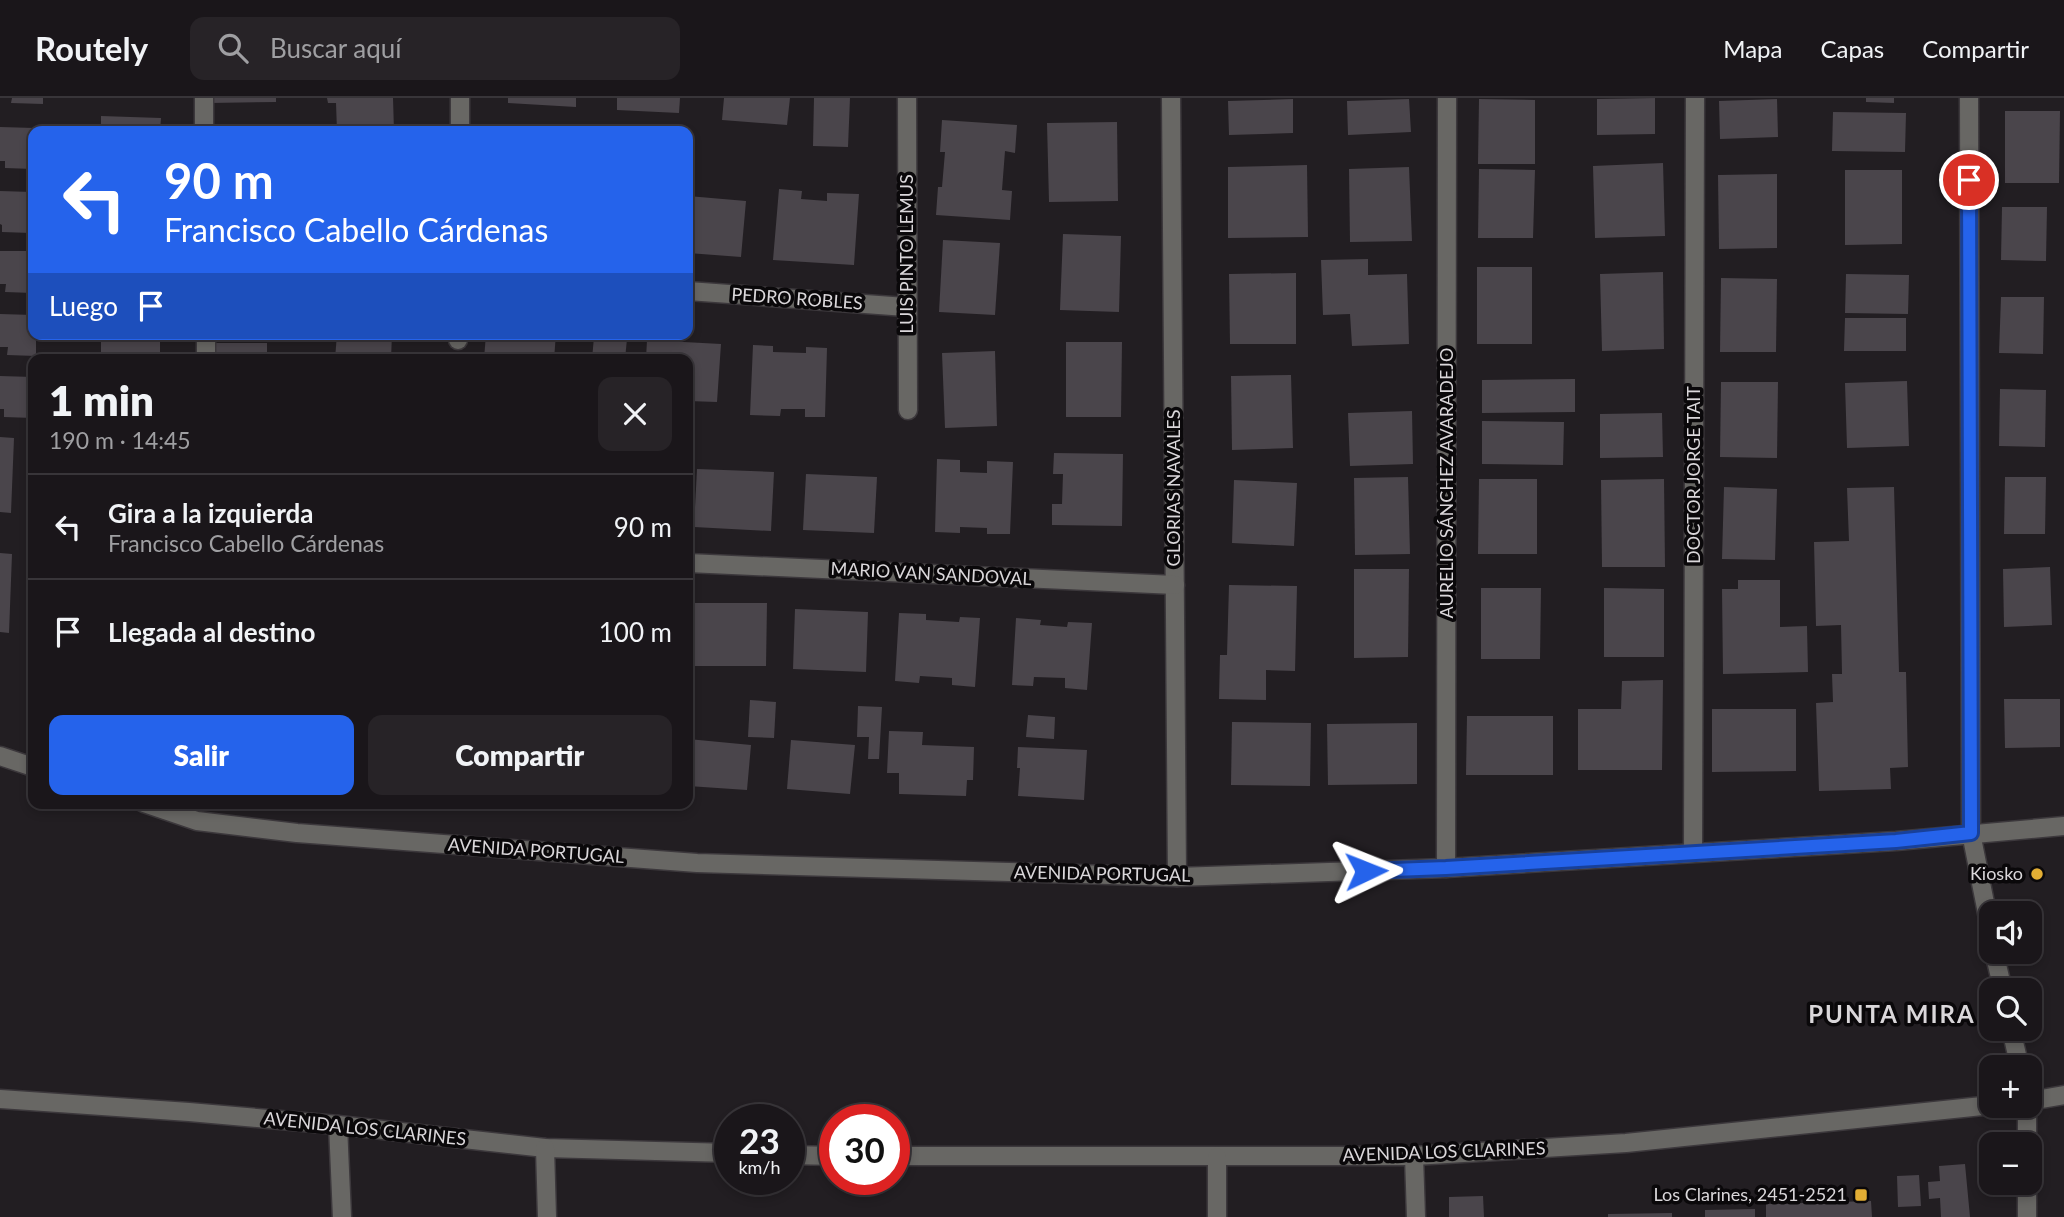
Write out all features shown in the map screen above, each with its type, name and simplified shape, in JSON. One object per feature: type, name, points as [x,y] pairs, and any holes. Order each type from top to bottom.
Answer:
[{"type":"street","points":[[204,98],[204,126]]},
{"type":"street","points":[[460,98],[460,126]]},
{"type":"street","name":"LUIS PINTO LEMUS","points":[[907,98],[908,410]]},
{"type":"street","name":"GLORIAS NAVALES","points":[[1171,98],[1177,877]]},
{"type":"street","name":"AURELIO SÁNCHEZ AVARADEJO","points":[[1446,868],[1447,98]]},
{"type":"street","name":"DOCTOR JORGE TAIT","points":[[1693,852],[1695,98]]},
{"type":"street","points":[[1969,98],[1971,833],[1985,901]]},
{"type":"street","name":"PEDRO ROBLES","points":[[693,290],[906,307]]},
{"type":"street","name":"MARIO VAN SANDOVAL","points":[[693,563],[1175,585]]},
{"type":"street","points":[[0,756],[28,765]]},
{"type":"street","name":"AVENIDA PORTUGAL","points":[[179,809],[296,833],[697,863],[1177,877],[1446,868],[1896,841],[2064,826]]},
{"type":"street","points":[[2042,1099],[2064,1095]]},
{"type":"street","name":"AVENIDA LOS CLARINES","points":[[0,1099],[338,1125],[545,1147],[714,1152]]},
{"type":"street","name":"AVENIDA LOS CLARINES","points":[[910,1156],[1414,1156],[1626,1143],[1979,1106]]},
{"type":"street","points":[[338,1125],[342,1217]]},
{"type":"street","points":[[545,1147],[547,1217]]},
{"type":"street","points":[[1414,1156],[1416,1217]]},
{"type":"street","points":[[1217,1157],[1217,1217]]},
{"type":"street","points":[[2027,1195],[2027,1217]]},
{"type":"building","points":[[12,98],[43,98],[43,104],[11,103]]},
{"type":"building","points":[[208,98],[276,98],[276,102],[209,103]]},
{"type":"building","points":[[327,98],[393,98],[394,126],[337,126],[336,103],[328,103]]},
{"type":"building","points":[[508,98],[576,98],[576,107],[508,103]]},
{"type":"building","points":[[617,98],[680,98],[679,113],[617,110]]},
{"type":"building","points":[[724,98],[790,98],[787,125],[722,120]]},
{"type":"building","points":[[814,98],[850,98],[848,147],[813,146]]},
{"type":"building","points":[[1655,98],[1655,134],[1597,135],[1597,99]]},
{"type":"building","points":[[1866,98],[1894,98],[1894,103],[1866,102]]},
{"type":"building","points":[[1293,99],[1293,133],[1229,135],[1228,101]]},
{"type":"building","points":[[1409,99],[1411,132],[1348,135],[1347,101]]},
{"type":"building","points":[[1479,99],[1535,100],[1535,164],[1478,164]]},
{"type":"building","points":[[1777,99],[1778,137],[1720,139],[1719,101]]},
{"type":"building","points":[[2005,111],[2060,111],[2059,183],[2005,183]]},
{"type":"building","points":[[1833,112],[1906,113],[1905,152],[1832,151]]},
{"type":"building","points":[[101,116],[161,118],[160,126],[101,126]]},
{"type":"building","points":[[942,120],[1017,125],[1015,153],[1005,151],[1002,190],[1012,191],[1010,220],[936,215],[945,152],[940,152]]},
{"type":"building","points":[[1117,122],[1118,201],[1049,202],[1047,123]]},
{"type":"building","points":[[0,127],[28,128],[28,169],[5,168],[5,161],[0,161]]},
{"type":"building","points":[[1663,163],[1665,236],[1595,238],[1593,166]]},
{"type":"building","points":[[1307,165],[1308,237],[1228,238],[1228,167]]},
{"type":"building","points":[[1409,167],[1412,241],[1350,242],[1349,169]]},
{"type":"building","points":[[1479,169],[1535,170],[1533,238],[1478,238]]},
{"type":"building","points":[[1845,170],[1902,170],[1902,244],[1845,245]]},
{"type":"building","points":[[1777,174],[1777,248],[1719,249],[1718,175]]},
{"type":"building","points":[[779,189],[802,191],[801,199],[827,201],[827,193],[859,194],[854,265],[773,260]]},
{"type":"building","points":[[0,191],[28,192],[28,233],[2,232]]},
{"type":"building","points":[[693,196],[746,201],[741,257],[693,253]]},
{"type":"building","points":[[2002,207],[2047,207],[2046,261],[2001,260]]},
{"type":"building","points":[[1063,234],[1121,236],[1119,312],[1060,310]]},
{"type":"building","points":[[943,240],[1000,243],[995,315],[939,312]]},
{"type":"building","points":[[0,251],[28,251],[28,293],[5,292],[6,284],[0,284]]},
{"type":"building","points":[[1368,259],[1368,275],[1407,274],[1409,344],[1352,346],[1350,314],[1323,315],[1321,260]]},
{"type":"building","points":[[1477,267],[1532,267],[1532,344],[1477,344]]},
{"type":"building","points":[[1663,272],[1664,349],[1602,351],[1600,274]]},
{"type":"building","points":[[1296,273],[1296,344],[1230,344],[1229,274]]},
{"type":"building","points":[[1846,274],[1909,275],[1908,314],[1845,313]]},
{"type":"building","points":[[1721,278],[1777,279],[1776,352],[1720,352]]},
{"type":"building","points":[[2001,297],[2044,297],[2043,354],[1999,353]]},
{"type":"building","points":[[0,314],[28,315],[28,340],[36,340],[36,354],[7,355],[8,347],[0,347]]},
{"type":"building","points":[[1845,318],[1906,318],[1906,351],[1844,351]]},
{"type":"building","points":[[101,340],[160,340],[160,354],[101,354]]},
{"type":"building","points":[[337,340],[392,340],[391,354],[335,354]]},
{"type":"building","points":[[486,340],[556,340],[554,354],[484,354]]},
{"type":"building","points":[[594,340],[627,340],[626,354],[592,354]]},
{"type":"building","points":[[647,340],[721,344],[717,402],[693,401],[693,354],[646,354]]},
{"type":"building","points":[[1066,342],[1122,342],[1121,417],[1066,417]]},
{"type":"building","points":[[210,343],[267,343],[267,354],[210,354]]},
{"type":"building","points":[[753,345],[773,346],[773,352],[806,353],[806,347],[827,348],[825,417],[805,417],[805,409],[781,409],[780,416],[750,415]]},
{"type":"building","points":[[995,351],[997,426],[945,428],[942,353]]},
{"type":"building","points":[[1291,375],[1293,448],[1232,450],[1231,376]]},
{"type":"building","points":[[0,376],[28,377],[28,418],[4,417],[4,409],[0,409]]},
{"type":"building","points":[[1575,379],[1575,412],[1482,413],[1482,380]]},
{"type":"building","points":[[1907,381],[1909,446],[1847,448],[1845,383]]},
{"type":"building","points":[[1721,382],[1778,382],[1777,458],[1720,457]]},
{"type":"building","points":[[2000,389],[2046,390],[2045,447],[1999,446]]},
{"type":"building","points":[[1412,411],[1413,464],[1350,466],[1348,413]]},
{"type":"building","points":[[1662,413],[1663,457],[1600,458],[1600,414]]},
{"type":"building","points":[[1482,421],[1564,422],[1563,465],[1482,464]]},
{"type":"building","points":[[0,437],[14,438],[11,513],[0,512]]},
{"type":"building","points":[[1054,453],[1123,454],[1122,526],[1052,525],[1052,504],[1062,504],[1063,474],[1053,474]]},
{"type":"building","points":[[937,459],[960,460],[960,472],[987,473],[987,461],[1013,462],[1010,534],[987,534],[987,528],[960,527],[960,533],[935,532]]},
{"type":"building","points":[[697,469],[774,472],[771,531],[694,527]]},
{"type":"building","points":[[806,474],[877,477],[874,533],[803,530]]},
{"type":"building","points":[[1408,477],[1410,554],[1355,555],[1354,478]]},
{"type":"building","points":[[2005,477],[2046,477],[2045,534],[2004,534]]},
{"type":"building","points":[[1479,479],[1537,479],[1537,554],[1478,554]]},
{"type":"building","points":[[1664,479],[1665,567],[1602,567],[1601,480]]},
{"type":"building","points":[[1234,480],[1297,483],[1294,546],[1232,543]]},
{"type":"building","points":[[1724,487],[1777,489],[1775,560],[1722,559]]},
{"type":"building","points":[[1894,487],[1899,672],[1906,672],[1908,767],[1890,768],[1891,789],[1819,791],[1816,703],[1833,702],[1832,674],[1842,674],[1841,625],[1816,626],[1814,542],[1849,541],[1847,488]]},
{"type":"building","points":[[0,553],[12,554],[9,633],[0,632]]},
{"type":"building","points":[[2050,567],[2052,625],[2004,627],[2003,569]]},
{"type":"building","points":[[1354,569],[1409,569],[1408,657],[1354,658]]},
{"type":"building","points":[[1738,580],[1780,580],[1780,627],[1807,626],[1808,672],[1723,674],[1722,589],[1738,589]]},
{"type":"building","points":[[1229,585],[1297,586],[1295,671],[1266,670],[1266,700],[1219,699],[1220,655],[1227,655]]},
{"type":"building","points":[[1481,588],[1541,588],[1540,659],[1481,659]]},
{"type":"building","points":[[1604,588],[1664,589],[1664,657],[1604,657]]},
{"type":"building","points":[[693,603],[767,603],[766,666],[693,666]]},
{"type":"building","points":[[795,609],[868,612],[866,672],[793,669]]},
{"type":"building","points":[[899,613],[926,614],[926,620],[959,622],[960,617],[980,618],[975,687],[952,685],[952,678],[920,676],[919,683],[895,681]]},
{"type":"building","points":[[1016,618],[1041,620],[1040,625],[1067,627],[1068,622],[1092,623],[1087,690],[1065,688],[1065,678],[1034,677],[1033,686],[1012,685]]},
{"type":"building","points":[[1663,680],[1662,770],[1578,770],[1578,709],[1621,709],[1622,681]]},
{"type":"building","points":[[2004,699],[2060,699],[2060,747],[2005,748]]},
{"type":"building","points":[[750,700],[776,702],[774,738],[748,737]]},
{"type":"building","points":[[858,706],[882,707],[879,759],[868,759],[869,737],[857,737]]},
{"type":"building","points":[[1712,709],[1796,709],[1796,771],[1712,772]]},
{"type":"building","points":[[1028,715],[1055,717],[1054,739],[1026,737]]},
{"type":"building","points":[[1467,716],[1553,716],[1553,775],[1466,775]]},
{"type":"building","points":[[1232,722],[1311,723],[1310,786],[1231,785]]},
{"type":"building","points":[[1417,723],[1417,784],[1328,785],[1327,724]]},
{"type":"building","points":[[889,731],[923,732],[922,745],[974,747],[973,780],[967,780],[966,796],[899,794],[899,773],[887,773]]},
{"type":"building","points":[[693,739],[751,745],[747,790],[693,786]]},
{"type":"building","points":[[791,740],[855,745],[850,794],[787,789]]},
{"type":"building","points":[[1018,747],[1087,750],[1084,800],[1018,796]]},
{"type":"building","points":[[1965,1164],[1970,1217],[1941,1217],[1940,1198],[1929,1199],[1928,1182],[1940,1181],[1939,1166]]},
{"type":"building","points":[[1919,1175],[1921,1206],[1898,1207],[1897,1176]]},
{"type":"building","points":[[1483,1196],[1484,1217],[1449,1217],[1449,1197]]},
{"type":"building","points":[[1871,1201],[1872,1217],[1766,1217],[1766,1204]]},
{"type":"building","points":[[1755,1209],[1755,1217],[1705,1217],[1705,1210]]},
{"type":"building","points":[[1672,1213],[1672,1217],[1608,1217],[1608,1214]]},
{"type":"place","name":"Kiosko","points":[[2037,874]]},
{"type":"place","name":"Los Clarines, 2451-2521","points":[[1861,1195]]},
{"type":"district","name":"PUNTA MIRA","points":[[1892,1015]]},
{"type":"route","points":[[1366,871],[1896,841],[1971,833],[1969,180]]}]
